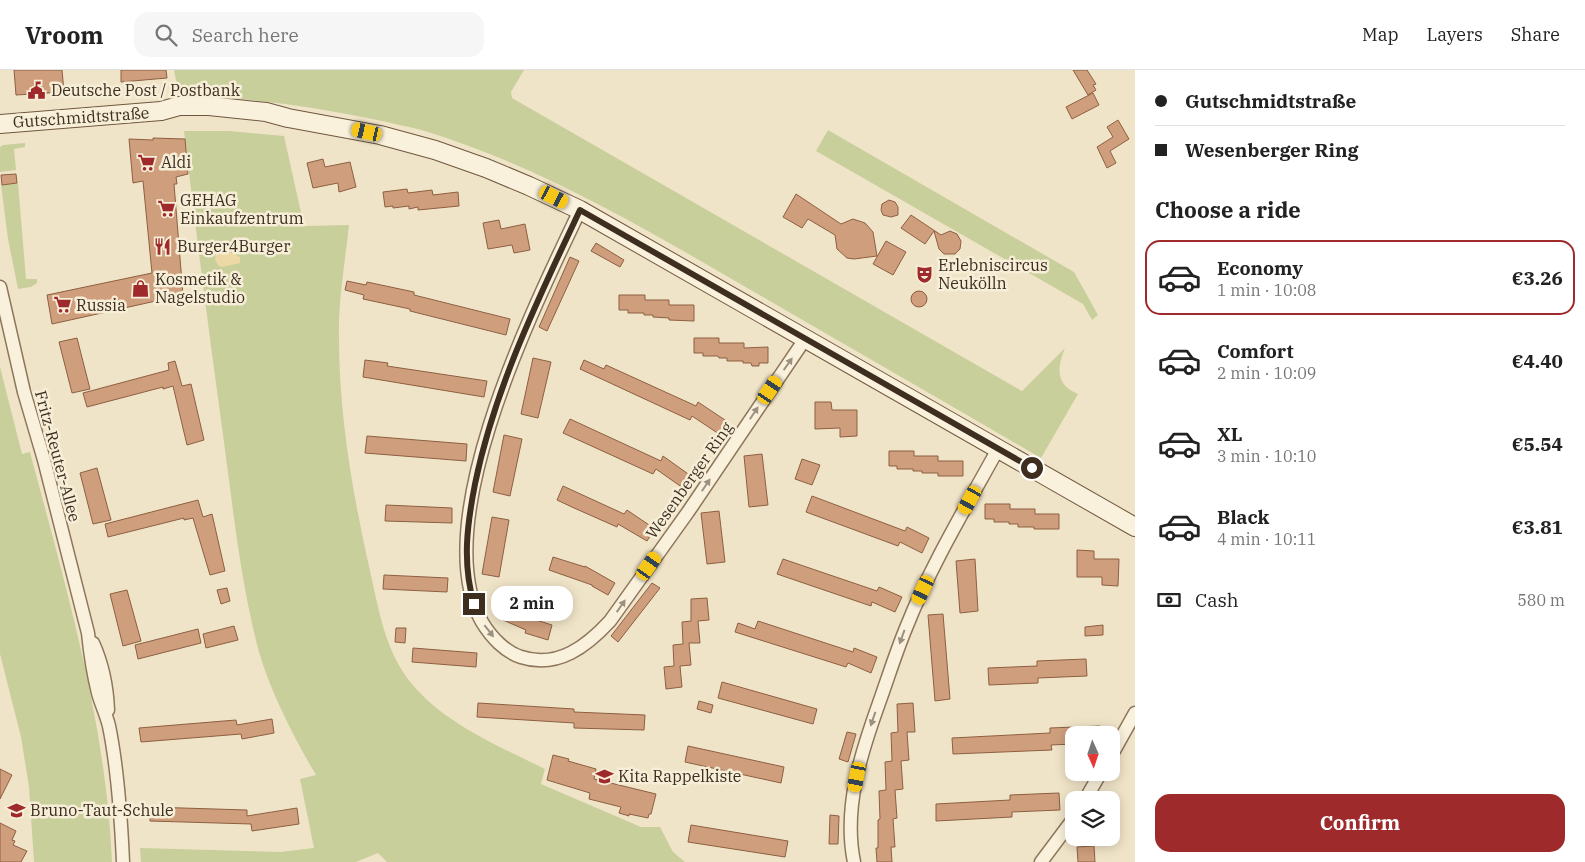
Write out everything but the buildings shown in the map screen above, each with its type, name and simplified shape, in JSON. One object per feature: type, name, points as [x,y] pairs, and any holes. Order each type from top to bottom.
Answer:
[{"type":"street","name":"Gutschmidtstraße","points":[[0,124],[161,111],[179,106],[209,106],[266,112],[288,118],[356,129],[436,150],[530,186],[580,210],[1135,527]]},
{"type":"street","name":"Wesenberger Ring","points":[[580,210],[513,356],[483,451],[469,518],[466,566],[474,604],[490,633],[502,645],[518,656],[543,660],[569,654],[582,647],[610,621],[691,507],[805,339]]},
{"type":"street","name":"Fritz-Reuter-Allee","points":[[0,287],[16,360],[88,633],[100,658],[104,674],[108,723],[116,769],[123,862]]},
{"type":"street","points":[[854,862],[850,836],[854,794],[865,745],[889,673],[906,628],[935,566],[998,449]]},
{"type":"street","points":[[1120,740],[1135,713]]},
{"type":"street","points":[[1041,862],[1065,830]]},
{"type":"green space","points":[[174,70],[524,70],[511,92],[512,98],[1022,391],[1065,348],[1060,362],[1060,375],[1065,386],[1078,394],[1041,458],[681,249],[599,205],[515,165],[472,147],[428,132],[353,115],[254,100],[179,96]]},
{"type":"green space","points":[[828,130],[1074,272],[1098,315],[1092,320],[1083,304],[816,151]]},
{"type":"green space","points":[[184,131],[229,131],[284,136],[304,226],[349,225],[339,324],[341,397],[344,426],[358,514],[377,601],[389,644],[403,672],[425,698],[456,722],[492,743],[545,769],[541,784],[641,827],[660,827],[673,852],[685,862],[387,862],[378,853],[356,862],[141,862],[140,848],[280,852],[314,848],[300,779],[316,775],[291,731],[264,668],[252,625],[242,571]]},
{"type":"green space","points":[[25,143],[25,147],[14,149],[16,170],[0,172],[0,147],[3,145]]},
{"type":"green space","points":[[18,183],[26,279],[37,279],[37,283],[31,287],[18,289],[8,239],[1,185]]},
{"type":"green space","points":[[0,367],[22,454],[30,452],[82,655],[102,758],[112,862],[34,862],[29,787],[21,737],[0,654]]},
{"type":"sand","points":[[221,250],[240,257],[240,263],[223,267],[219,266],[215,260],[216,253]]},
{"type":"place","name":"Deutsche Post / Postbank","points":[[37,90]]},
{"type":"place","name":"Aldi","points":[[147,162]]},
{"type":"place","name":"GEHAG Einkaufzentrum","points":[[166,209]]},
{"type":"place","name":"Burger4Burger","points":[[163,246]]},
{"type":"place","name":"Erlebniscircus Neukölln","points":[[924,274]]},
{"type":"place","name":"Kosmetik & Nagelstudio","points":[[141,288]]},
{"type":"place","name":"Russia","points":[[62,305]]},
{"type":"place","name":"Kita Rappelkiste","points":[[604,776]]},
{"type":"place","name":"Bruno-Taut-Schule","points":[[16,810]]},
{"type":"route","points":[[474,604],[466,566],[466,545],[472,498],[483,451],[516,348],[580,210],[1032,468]]}]
